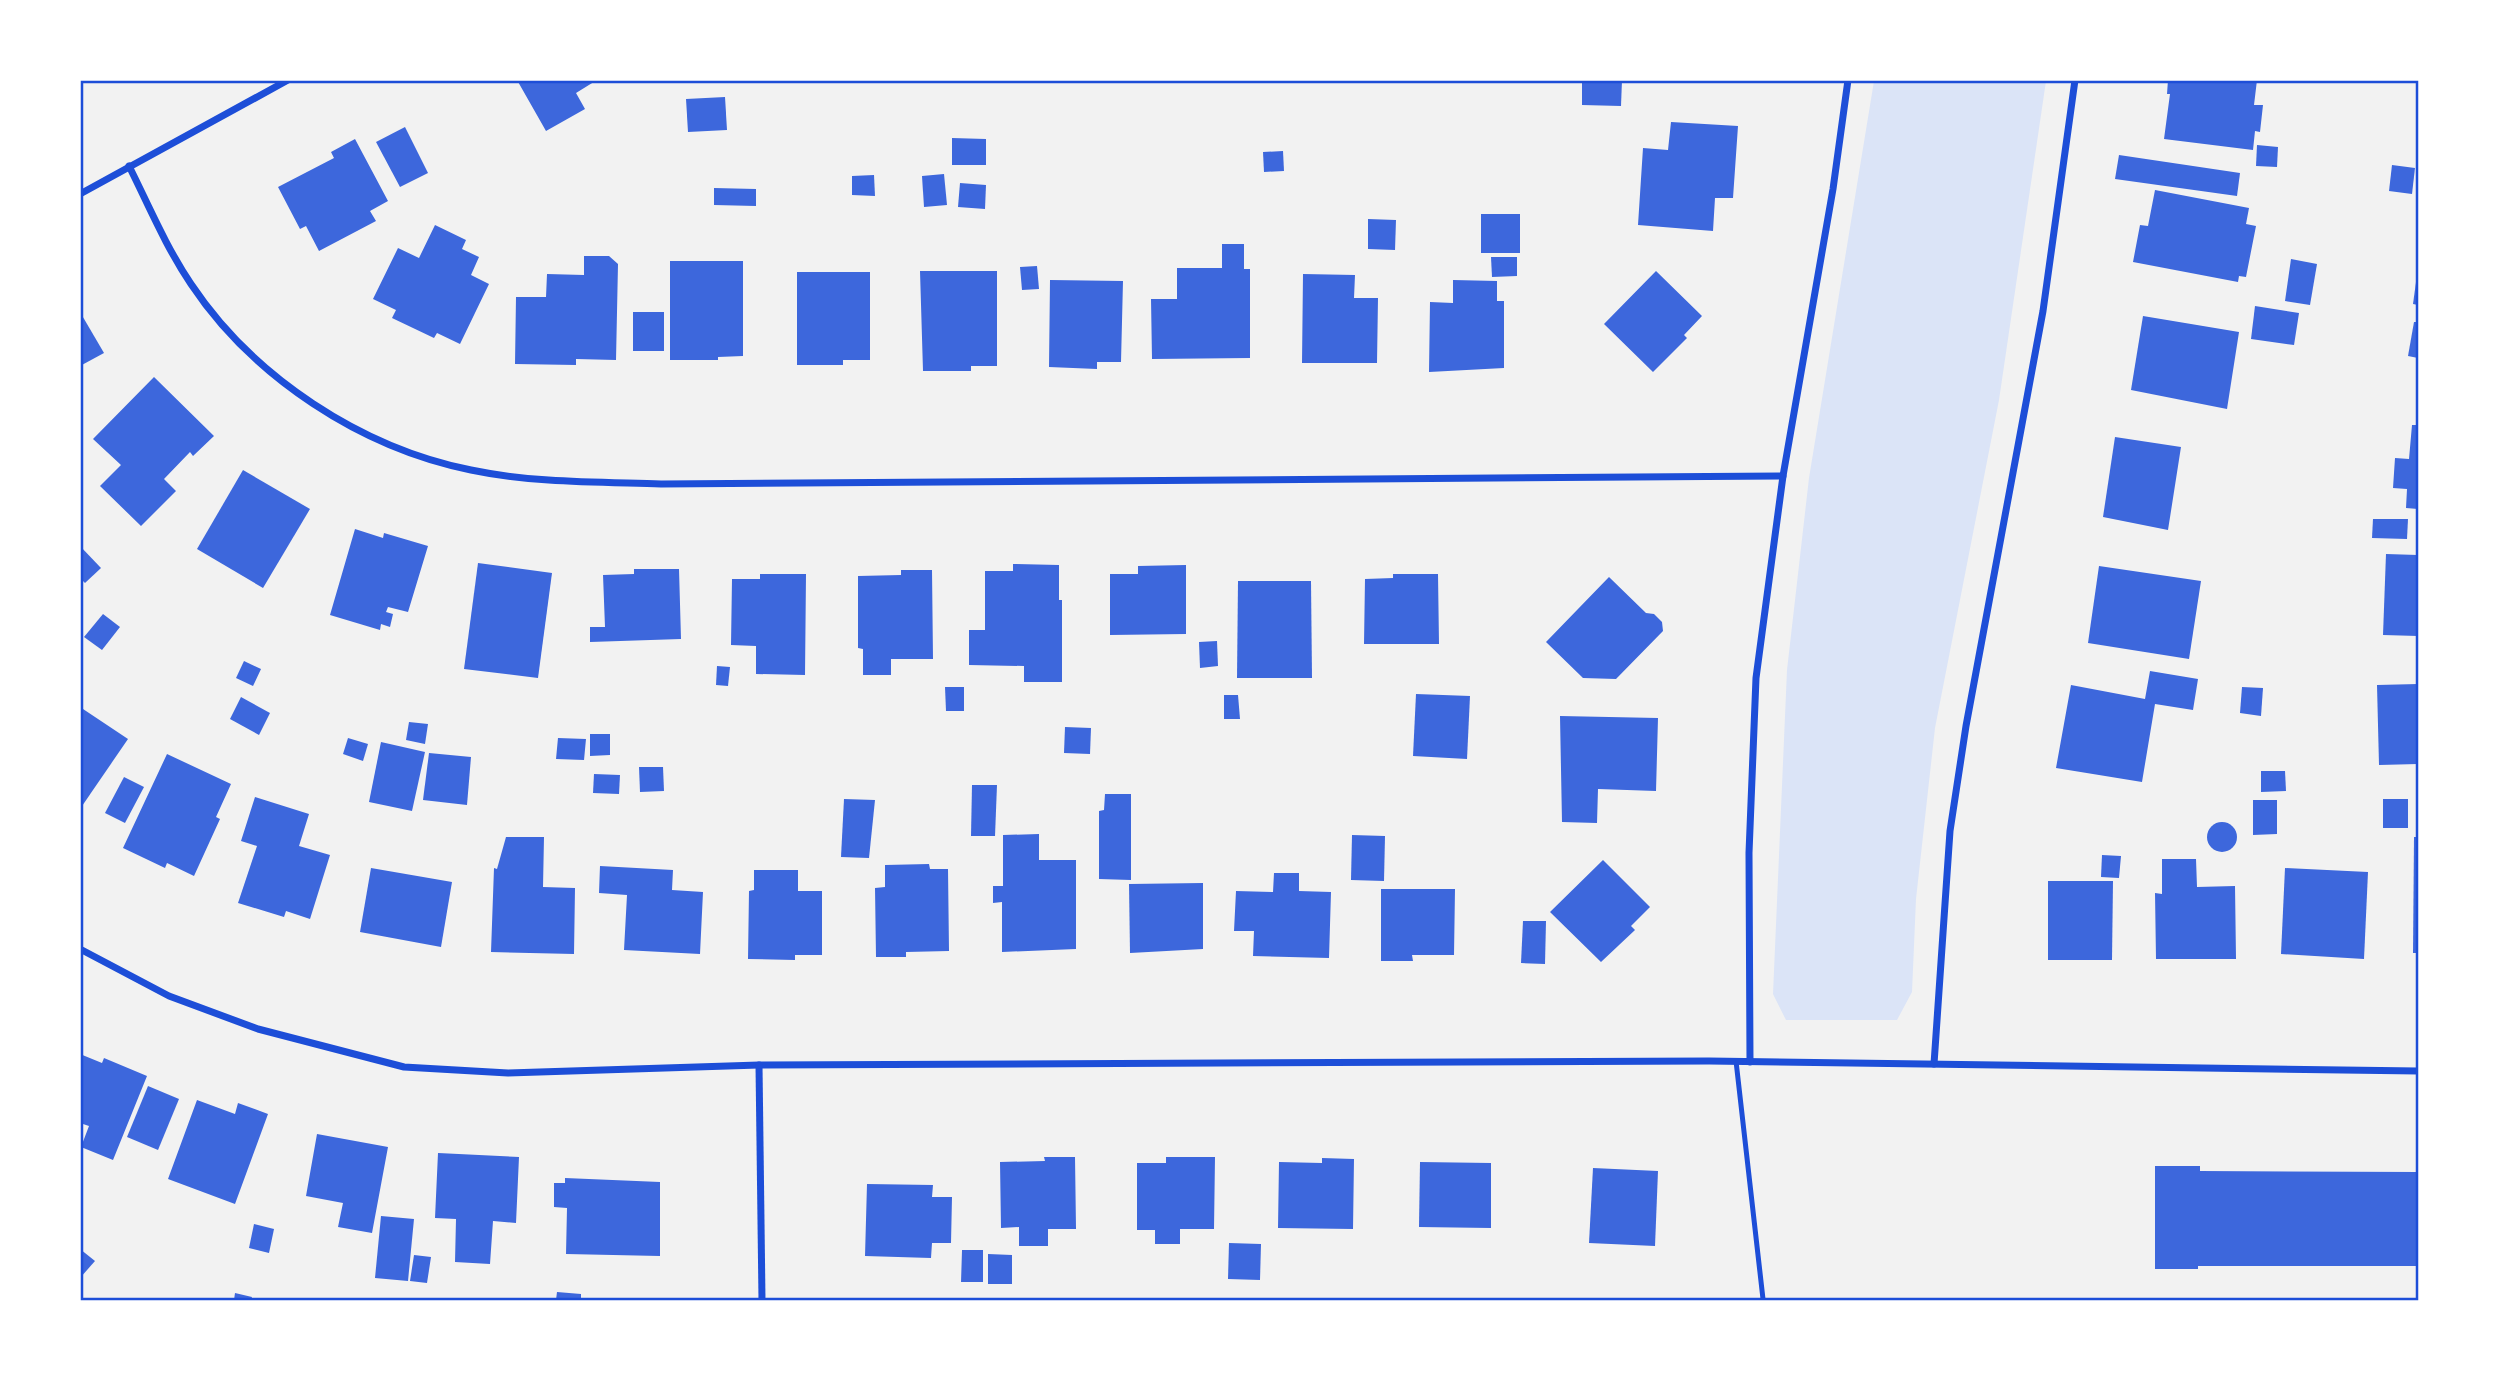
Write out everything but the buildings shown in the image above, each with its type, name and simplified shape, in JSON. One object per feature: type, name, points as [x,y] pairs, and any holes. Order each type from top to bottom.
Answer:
[{"type":"street","points":[[80,194],[288,80]]},
{"type":"street","points":[[1750,1062],[1749,853],[1756,678],[1783,476],[1833,189],[1849,80]]},
{"type":"street","points":[[1934,1064],[1950,831],[1966,726],[2043,311],[2075,80]]},
{"type":"street","points":[[129,166],[177,263],[238,344],[303,397],[341,420],[418,455],[469,470],[522,479],[661,484],[1783,476]]},
{"type":"street","points":[[80,949],[169,996],[258,1029],[404,1067],[508,1073],[759,1065],[1736,1062],[2418,1071]]},
{"type":"street","points":[[759,1065],[762,1300]]},
{"type":"lane","points":[[1736,1062],[1763,1299]]},
{"type":"shaded area","points":[[1874,81],[2046,81],[1999,400],[1935,728],[1916,899],[1912,992],[1897,1020],[1786,1020],[1773,994],[1787,670],[1809,478]]}]
